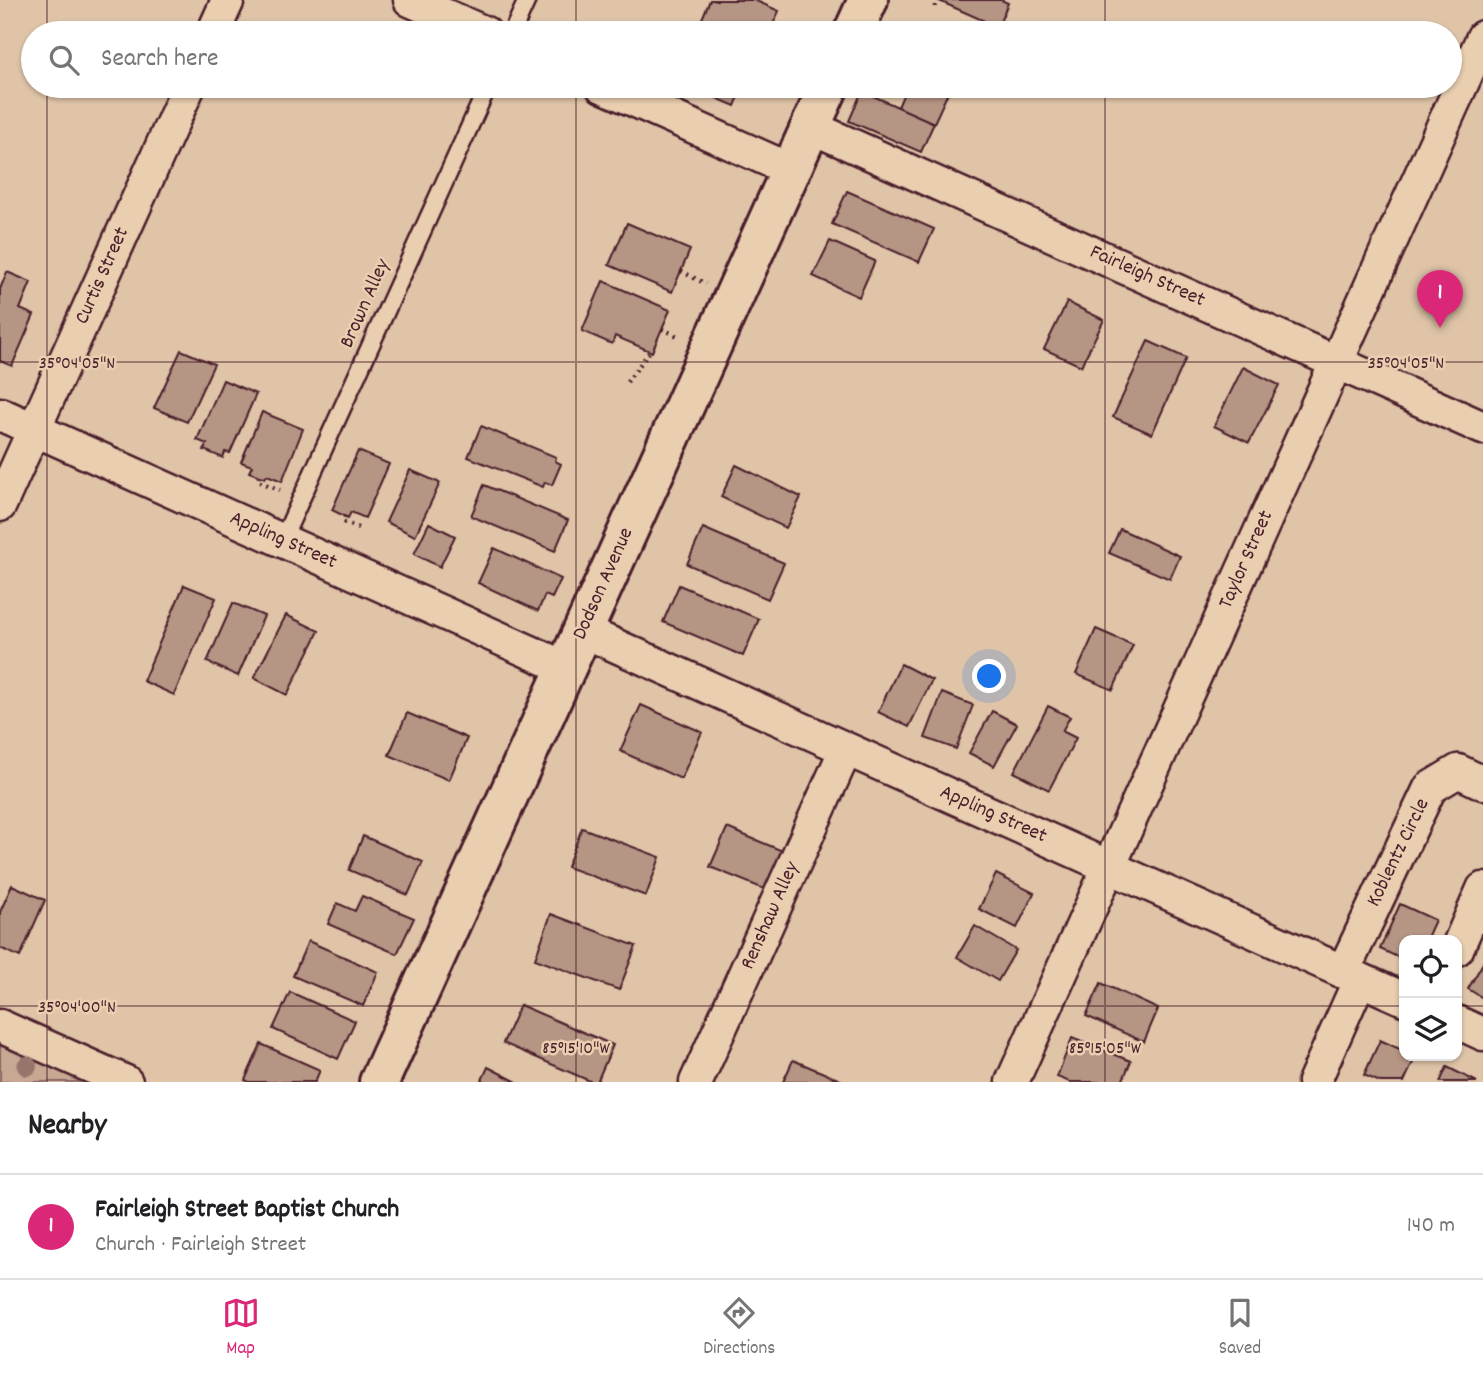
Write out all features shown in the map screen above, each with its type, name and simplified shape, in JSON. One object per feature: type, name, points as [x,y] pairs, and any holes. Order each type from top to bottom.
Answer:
[{"type":"street","points":[[218,21],[228,0]]},
{"type":"street","points":[[410,0],[458,21]]},
{"type":"street","points":[[858,21],[868,0]]},
{"type":"street","name":"Taylor Street","points":[[1462,83],[1483,37]]},
{"type":"street","name":"Curtis Street","points":[[0,505],[184,98]]},
{"type":"street","points":[[629,98],[791,170]]},
{"type":"street","name":"Dodson Avenue","points":[[379,1082],[824,98]]},
{"type":"street","name":"Taylor Street","points":[[1012,1082],[1455,98]]},
{"type":"street","name":"Fairleigh Street","points":[[811,127],[1483,428]]},
{"type":"street","name":"Appling Street","points":[[0,414],[566,667]]},
{"type":"street","name":"Appling Street","points":[[583,631],[1402,998]]},
{"type":"street","name":"Renshaw Alley","points":[[696,1082],[846,749]]},
{"type":"street","name":"Koblentz Circle","points":[[1352,976],[1430,789],[1458,771],[1483,783]]},
{"type":"street","points":[[1462,937],[1483,889]]},
{"type":"street","points":[[1314,1082],[1352,976]]},
{"type":"street","points":[[1462,1024],[1483,1034]]},
{"type":"street","points":[[0,1026],[126,1082]]},
{"type":"lane","points":[[517,21],[527,0]]},
{"type":"lane","name":"Brown Alley","points":[[282,541],[483,98]]},
{"type":"path","points":[[935,0],[935,7]]},
{"type":"path","points":[[681,271],[710,286]]},
{"type":"path","points":[[662,329],[685,340]]},
{"type":"path","points":[[626,382],[650,351]]},
{"type":"path","points":[[259,476],[258,481],[280,490]]},
{"type":"path","points":[[345,516],[343,522],[358,528]]},
{"type":"shaded area","points":[[0,1044],[88,1082],[0,1082]]},
{"type":"building","points":[[710,0],[754,0],[779,11],[774,21],[701,21]]},
{"type":"building","points":[[937,0],[1001,0],[1008,3],[1000,21],[984,21]]},
{"type":"building","points":[[716,98],[738,98],[735,106]]},
{"type":"building","points":[[859,98],[878,98],[934,123],[921,152],[849,121]]},
{"type":"building","points":[[902,98],[945,98],[934,123],[898,107]]},
{"type":"building","points":[[847,191],[934,229],[919,262],[832,224]]},
{"type":"building","points":[[627,223],[690,250],[672,292],[609,265]]},
{"type":"building","points":[[830,241],[875,261],[859,297],[813,276]]},
{"type":"building","points":[[7,272],[31,282],[20,309],[34,315],[12,366],[0,361],[0,289]]},
{"type":"building","points":[[603,281],[670,310],[652,352],[615,336],[612,344],[582,331]]},
{"type":"building","points":[[1067,302],[1104,320],[1081,366],[1044,349]]},
{"type":"building","points":[[1148,341],[1186,358],[1152,434],[1113,417]]},
{"type":"building","points":[[181,350],[214,364],[187,422],[154,408]]},
{"type":"building","points":[[1243,367],[1279,385],[1249,443],[1214,426]]},
{"type":"building","points":[[223,380],[256,394],[230,453],[225,452],[223,458],[204,450],[207,444],[197,440]]},
{"type":"building","points":[[262,412],[303,429],[282,481],[249,472],[252,466],[241,462]]},
{"type":"building","points":[[481,426],[556,457],[555,461],[561,464],[552,485],[545,482],[543,487],[468,457]]},
{"type":"building","points":[[358,451],[389,464],[365,518],[351,512],[348,518],[332,510]]},
{"type":"building","points":[[736,465],[801,497],[786,528],[721,497]]},
{"type":"building","points":[[410,470],[440,483],[415,536],[386,522]]},
{"type":"building","points":[[484,485],[568,520],[555,551],[471,516]]},
{"type":"building","points":[[429,523],[455,536],[440,567],[414,554]]},
{"type":"building","points":[[703,528],[784,563],[768,599],[687,564]]},
{"type":"building","points":[[1120,529],[1180,556],[1170,579],[1109,553]]},
{"type":"building","points":[[494,548],[561,579],[552,598],[545,595],[538,611],[478,583]]},
{"type":"building","points":[[184,585],[216,598],[174,695],[143,681]]},
{"type":"building","points":[[679,585],[759,619],[743,656],[663,622]]},
{"type":"building","points":[[233,603],[264,616],[238,676],[207,662]]},
{"type":"building","points":[[286,615],[319,631],[287,695],[254,678]]},
{"type":"building","points":[[1096,629],[1133,645],[1113,690],[1076,674]]},
{"type":"building","points":[[901,664],[932,680],[909,727],[878,712]]},
{"type":"building","points":[[942,693],[973,705],[956,749],[925,738]]},
{"type":"building","points":[[641,705],[702,732],[681,779],[620,751]]},
{"type":"building","points":[[1048,706],[1070,717],[1062,731],[1076,738],[1049,790],[1014,772]]},
{"type":"building","points":[[992,711],[1017,724],[994,766],[969,753]]},
{"type":"building","points":[[407,713],[467,738],[449,780],[389,755]]},
{"type":"building","points":[[582,828],[660,857],[646,896],[567,867]]},
{"type":"building","points":[[727,828],[785,852],[769,891],[710,867]]},
{"type":"building","points":[[363,836],[423,862],[408,895],[349,870]]},
{"type":"building","points":[[996,874],[1034,893],[1017,928],[979,909]]},
{"type":"building","points":[[12,885],[45,900],[20,957],[0,948],[0,912]]},
{"type":"building","points":[[362,896],[414,918],[397,954],[328,924],[337,903],[355,911]]},
{"type":"building","points":[[1400,904],[1435,920],[1428,935],[1399,935],[1399,958],[1380,949]]},
{"type":"building","points":[[551,914],[636,946],[619,990],[535,959]]},
{"type":"building","points":[[975,926],[1016,950],[998,981],[957,957]]},
{"type":"building","points":[[308,941],[378,972],[363,1006],[293,976]]},
{"type":"building","points":[[1483,963],[1483,998],[1468,989]]},
{"type":"building","points":[[1101,983],[1158,1009],[1144,1042],[1086,1016]]},
{"type":"building","points":[[290,992],[355,1021],[338,1059],[273,1029]]},
{"type":"building","points":[[520,1005],[613,1045],[597,1082],[503,1043]]},
{"type":"building","points":[[1072,1038],[1131,1061],[1122,1082],[1070,1082],[1057,1077]]},
{"type":"building","points":[[1380,1040],[1399,1049],[1399,1061],[1414,1061],[1404,1082],[1380,1082],[1364,1075]]},
{"type":"building","points":[[261,1044],[320,1070],[315,1082],[245,1080]]},
{"type":"building","points":[[793,1060],[845,1082],[783,1082]]},
{"type":"building","points":[[488,1067],[517,1082],[481,1082]]},
{"type":"building","points":[[1447,1067],[1477,1082],[1440,1082]]},
{"type":"place","name":"Fairleigh Street Baptist Church","points":[[1440,328]]}]
